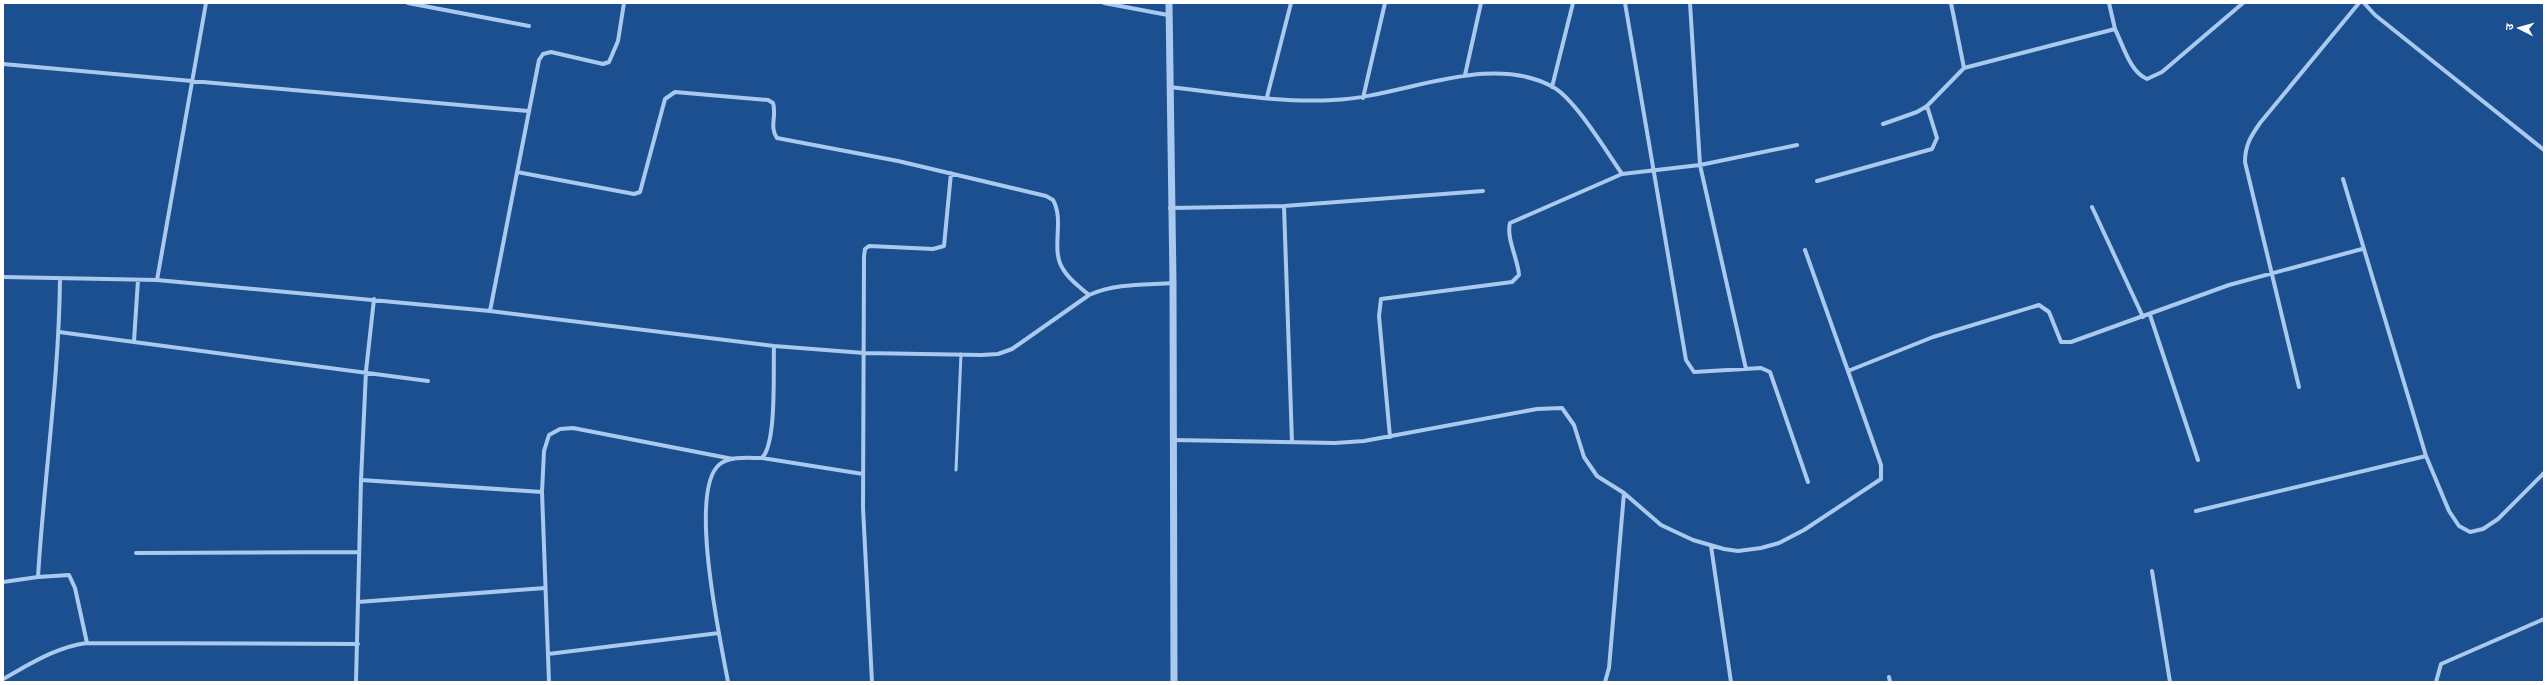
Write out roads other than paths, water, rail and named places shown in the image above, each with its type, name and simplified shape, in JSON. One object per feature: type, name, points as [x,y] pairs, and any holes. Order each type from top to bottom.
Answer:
[{"type":"street","points":[[157,280],[206,3]]},
{"type":"street","points":[[408,3],[529,26]]},
{"type":"street","points":[[490,311],[536,68],[543,54],[562,53],[603,64],[609,62],[618,41],[624,3]]},
{"type":"street","points":[[1104,3],[1168,15]]},
{"type":"street","points":[[1169,3],[1170,208],[1173,283],[1174,682]]},
{"type":"street","points":[[1267,97],[1290,3]]},
{"type":"street","points":[[1363,98],[1385,3]]},
{"type":"street","points":[[1465,75],[1481,3]]},
{"type":"street","points":[[1552,86],[1573,3]]},
{"type":"street","points":[[1625,3],[1652,170],[1689,367],[1694,372],[1766,369],[1772,377],[1808,482]]},
{"type":"street","points":[[1690,3],[1700,165],[1746,369]]},
{"type":"street","points":[[1951,3],[1964,68]]},
{"type":"street","points":[[2109,3],[2115,29],[2134,68],[2140,76],[2147,79],[2162,72],[2243,3]]},
{"type":"street","points":[[2299,387],[2245,162],[2245,150],[2250,138],[2260,123],[2360,3]]},
{"type":"street","points":[[2364,3],[2375,15],[2544,150]]},
{"type":"street","points":[[1883,124],[1917,112],[1927,106],[1964,68],[2115,29]]},
{"type":"street","points":[[3,64],[528,110]]},
{"type":"street","points":[[1169,87],[1267,97],[1330,100],[1363,98],[1465,75],[1516,76],[1536,80],[1552,86],[1565,95],[1622,174]]},
{"type":"street","points":[[516,172],[634,194],[640,192],[665,99],[676,92],[768,100],[773,102],[773,127],[777,138],[898,160],[1046,196],[1053,200],[1058,216],[1059,261],[1067,276],[1089,295]]},
{"type":"street","points":[[1817,181],[1932,149],[1937,138],[1927,106]]},
{"type":"street","points":[[1390,438],[1379,316],[1381,299],[1512,282],[1519,275],[1519,265],[1510,233],[1510,223],[1622,174],[1700,165],[1797,145]]},
{"type":"street","points":[[872,682],[863,474],[865,249],[877,245],[933,249],[944,246],[951,173]]},
{"type":"street","points":[[2343,179],[2362,249],[2426,456],[2449,511],[2459,526],[2470,532],[2483,529],[2498,519],[2544,473]]},
{"type":"street","points":[[1170,208],[1284,206],[1483,192]]},
{"type":"street","points":[[1284,206],[1292,442]]},
{"type":"street","points":[[2092,207],[2143,317]]},
{"type":"street","points":[[1848,371],[1933,337],[2039,306],[2044,307],[2049,312],[2058,337],[2066,343],[2150,315],[2229,285],[2362,249]]},
{"type":"street","points":[[1173,440],[1335,443],[1390,438],[1537,409],[1562,408],[1574,425],[1584,457],[1597,476],[1624,494],[1661,525],[1676,534],[1711,546],[1738,551],[1761,548],[1778,543],[1804,530],[1881,479],[1881,465],[1805,250]]},
{"type":"street","points":[[3,277],[157,280],[490,311],[774,346],[864,353],[961,354],[998,354],[1012,349],[1089,295],[1117,286],[1173,283]]},
{"type":"street","points":[[38,577],[44,486],[56,380],[60,279]]},
{"type":"street","points":[[134,341],[138,280]]},
{"type":"street","points":[[356,682],[361,480],[366,371],[374,299]]},
{"type":"street","points":[[2150,315],[2198,460]]},
{"type":"street","points":[[59,332],[366,371],[428,381]]},
{"type":"street","points":[[762,458],[767,453],[771,433],[774,346]]},
{"type":"street","points":[[549,682],[542,492],[544,451],[549,436],[560,428],[573,428],[733,459],[762,458],[863,474]]},
{"type":"street","points":[[2196,511],[2426,456]]},
{"type":"street","points":[[728,682],[709,577],[706,509],[712,474],[720,464],[733,459]]},
{"type":"street","points":[[361,480],[542,492]]},
{"type":"street","points":[[1605,682],[1608,678],[1624,494]]},
{"type":"street","points":[[1711,546],[1731,682]]},
{"type":"street","points":[[136,553],[359,552]]},
{"type":"street","points":[[2152,571],[2170,682]]},
{"type":"street","points":[[3,582],[38,577],[69,575],[75,588],[87,642]]},
{"type":"street","points":[[358,602],[545,588]]},
{"type":"street","points":[[2436,682],[2441,664],[2544,619]]},
{"type":"street","points":[[548,654],[719,633]]},
{"type":"street","points":[[3,679],[54,651],[69,645],[87,642],[358,644]]},
{"type":"lane","points":[[956,470],[961,354]]}]
